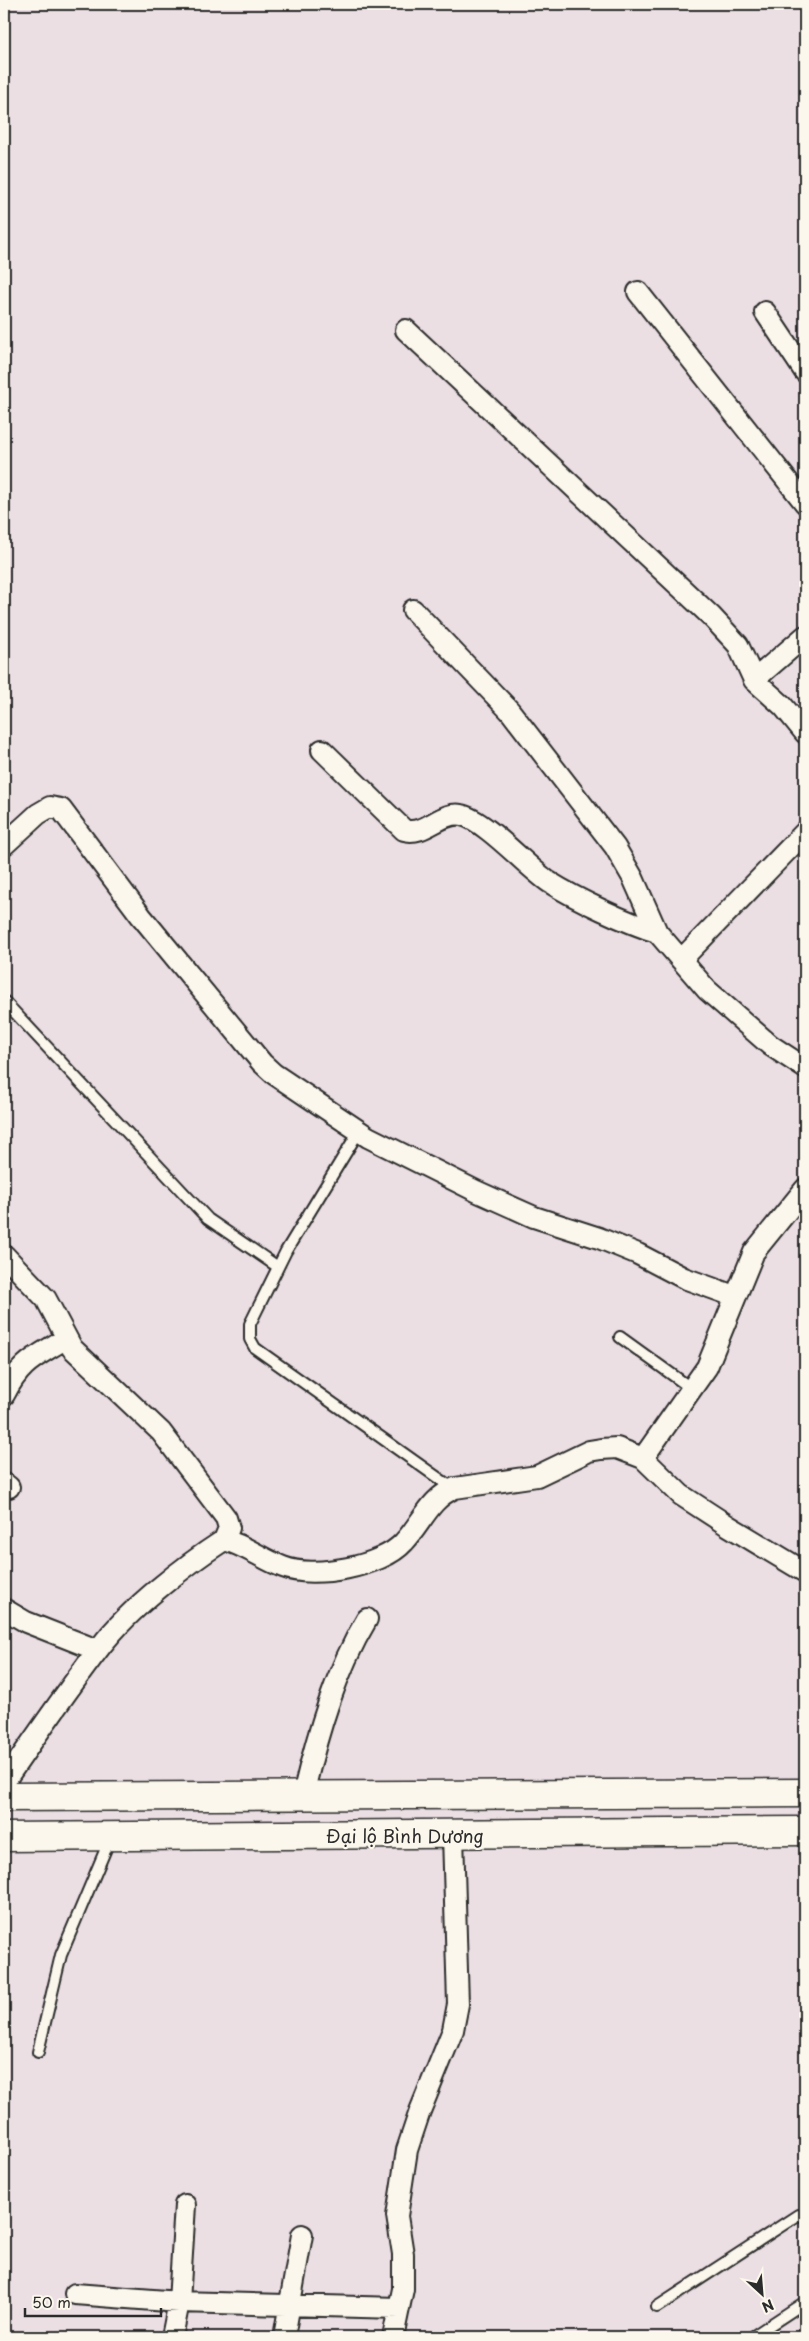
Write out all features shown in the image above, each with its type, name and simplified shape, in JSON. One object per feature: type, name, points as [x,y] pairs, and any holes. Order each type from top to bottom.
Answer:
[{"type":"highway","points":[[4,1797],[805,1793]]},
{"type":"highway","name":"Đại lộ Bình Dương","points":[[4,1837],[805,1831]]},
{"type":"street","points":[[638,292],[805,503]]},
{"type":"street","points":[[766,312],[805,372]]},
{"type":"street","points":[[406,330],[711,616],[738,645],[754,680],[783,706],[805,733]]},
{"type":"street","points":[[413,610],[510,711],[615,847],[633,878],[657,932],[707,990],[770,1045],[805,1068]]},
{"type":"street","points":[[754,680],[805,636]]},
{"type":"street","points":[[322,750],[404,830],[412,833],[453,815],[462,815],[486,830],[549,882],[581,899],[657,932]]},
{"type":"street","points":[[4,845],[38,814],[50,807],[61,809],[141,916],[262,1063],[274,1074],[359,1131],[476,1191],[534,1217],[600,1238],[638,1254],[684,1278],[734,1296]]},
{"type":"street","points":[[681,960],[805,832]]},
{"type":"street","points":[[643,1458],[707,1367],[734,1296],[754,1252],[805,1189]]},
{"type":"street","points":[[4,1255],[46,1299],[72,1348],[161,1432],[226,1518],[229,1528],[224,1540],[204,1553],[132,1611],[97,1650],[4,1782]]},
{"type":"street","points":[[4,1395],[13,1378],[24,1365],[66,1338]]},
{"type":"street","points":[[224,1540],[236,1543],[282,1567],[299,1572],[316,1573],[368,1562],[396,1551],[434,1502],[451,1490],[476,1484],[537,1476],[595,1450],[617,1448],[643,1458],[681,1495],[726,1525],[805,1572]]},
{"type":"street","points":[[4,1608],[26,1622],[97,1650]]},
{"type":"street","points":[[303,1795],[321,1729],[340,1674],[367,1619]]},
{"type":"street","points":[[393,2337],[403,2289],[403,2254],[397,2216],[407,2150],[420,2111],[453,2030],[458,2004],[453,1835]]},
{"type":"street","points":[[172,2337],[179,2302],[185,2205]]},
{"type":"street","points":[[284,2337],[302,2235]]},
{"type":"street","points":[[75,2294],[179,2302],[399,2308]]},
{"type":"lane","points":[[4,1001],[208,1219],[278,1267]]},
{"type":"lane","points":[[359,1131],[278,1267],[250,1324],[250,1339],[255,1348],[448,1485],[451,1490]]},
{"type":"lane","points":[[620,1337],[692,1389]]},
{"type":"lane","points":[[38,2052],[61,1955],[111,1836]]},
{"type":"lane","points":[[657,2306],[798,2215],[805,2217]]},
{"type":"lane","points":[[752,2337],[805,2302]]}]
